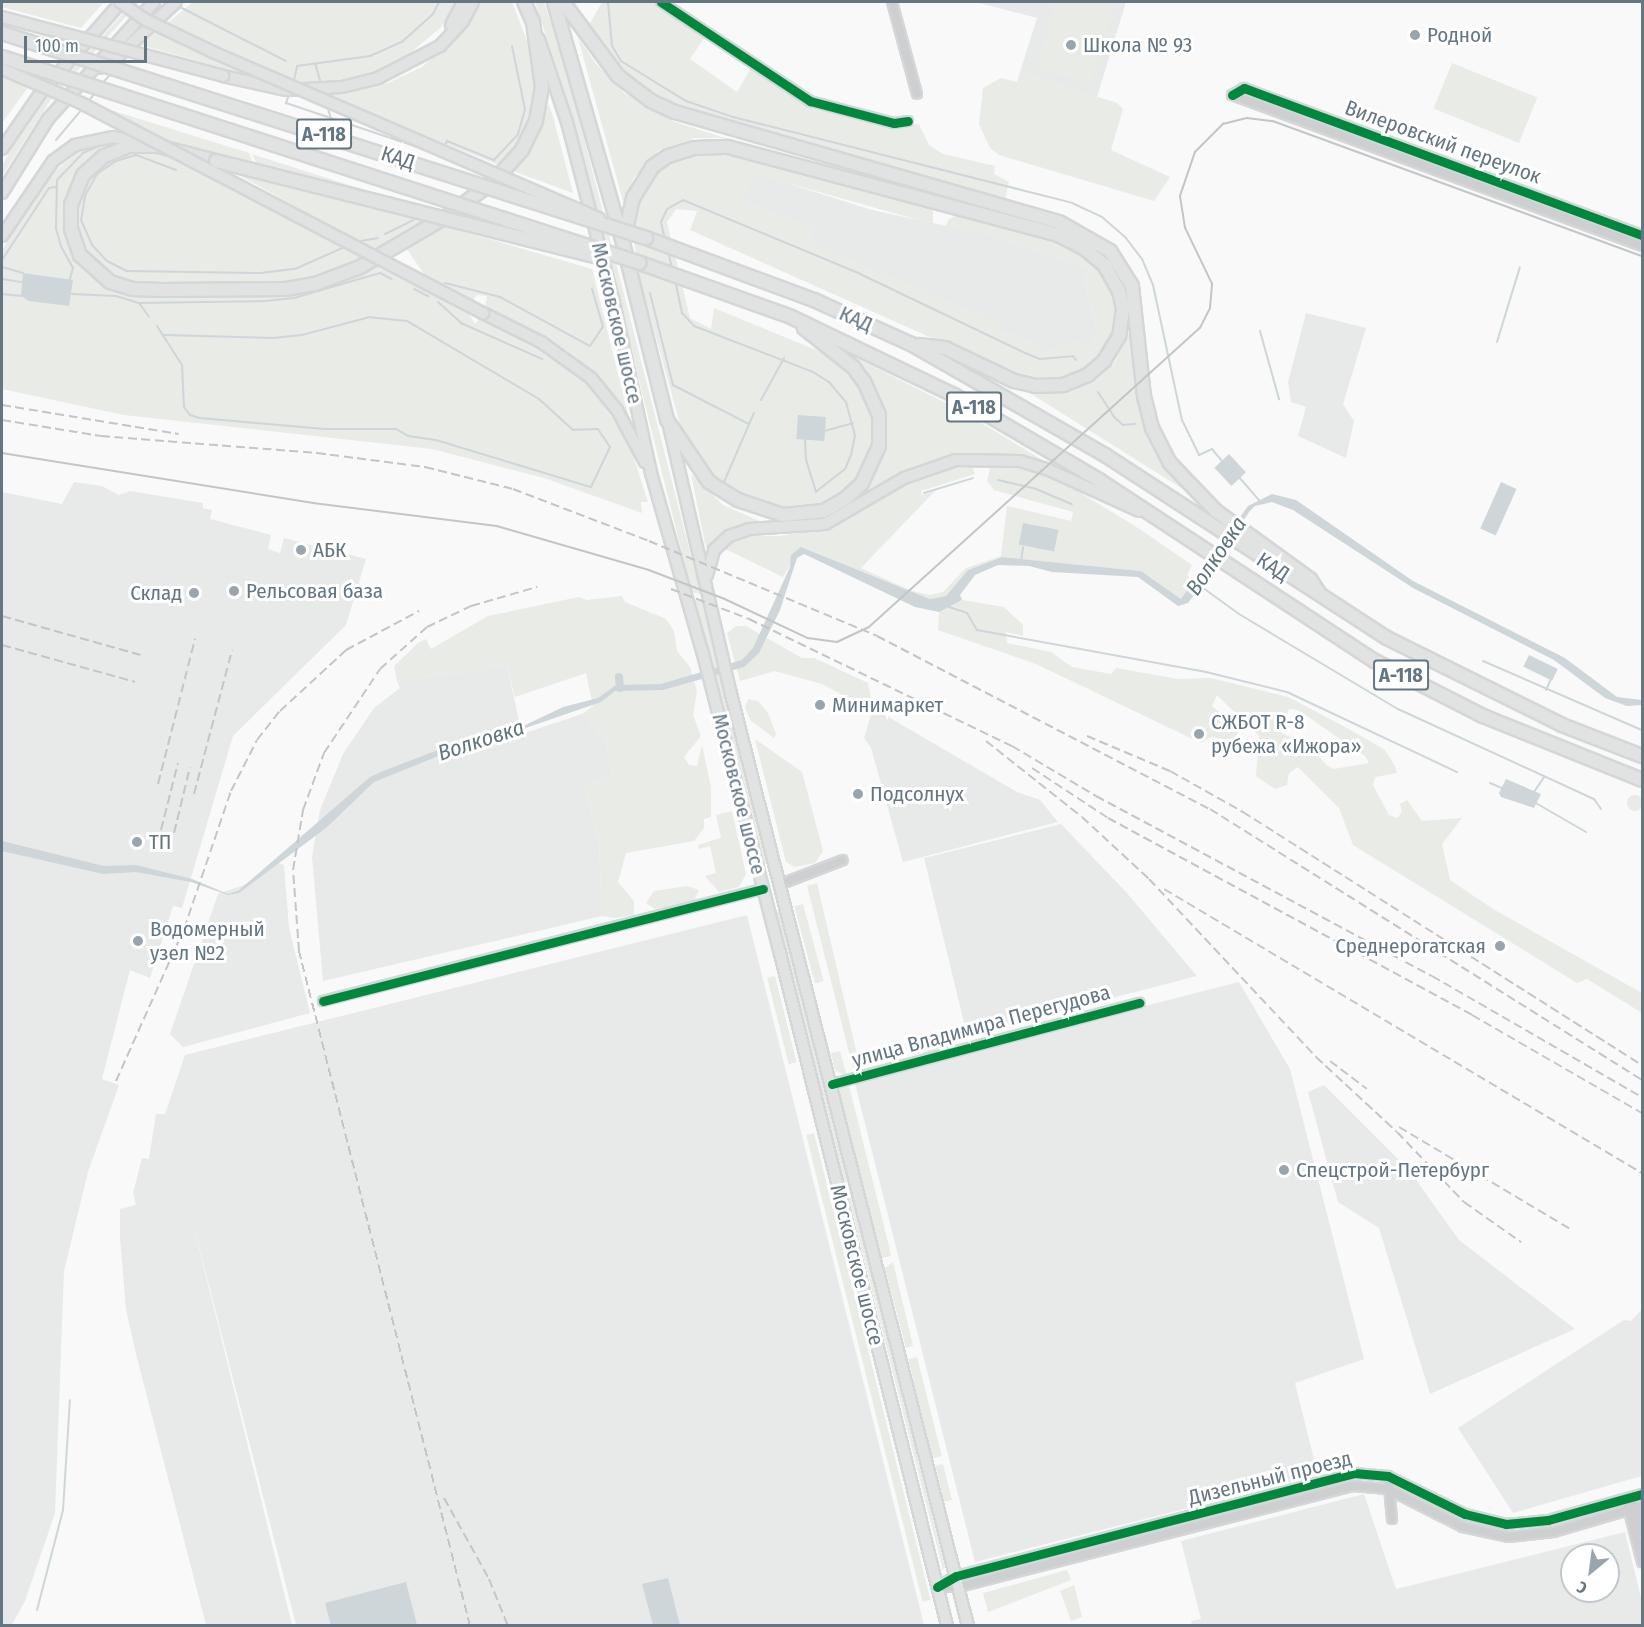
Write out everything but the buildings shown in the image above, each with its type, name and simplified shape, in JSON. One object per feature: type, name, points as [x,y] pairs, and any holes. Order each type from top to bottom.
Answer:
[{"type":"highway","name":"Московское шоссе","points":[[524,2],[533,22]]},
{"type":"highway","name":"Московское шоссе","points":[[554,2],[623,243],[667,420]]},
{"type":"highway","points":[[563,2],[618,76],[651,101],[675,112],[1059,222],[1110,251],[1132,286],[1144,396],[1152,428],[1181,477],[1250,544]]},
{"type":"highway","points":[[533,22],[542,87],[536,121],[522,150],[495,180],[449,215],[339,277],[286,290],[238,292],[133,289],[97,273],[73,241],[69,219],[78,184],[104,156],[129,146],[158,146],[195,156],[588,255],[640,263]]},
{"type":"highway","name":"КАД","points":[[2,33],[646,238],[814,300],[911,344],[1055,424],[1216,529],[1250,544]]},
{"type":"highway","name":"КАД","points":[[2,57],[640,263],[789,316],[954,395],[1031,438],[1338,640],[1432,692],[1642,780]]},
{"type":"highway","points":[[623,243],[633,198],[652,167],[668,156],[694,148],[728,147],[1056,234],[1085,249],[1105,266],[1119,291],[1123,309],[1119,336],[1104,361],[1078,381],[1063,384],[1014,381],[945,348],[911,344]]},
{"type":"highway","points":[[667,420],[696,467],[709,482],[738,500],[768,512],[791,515],[824,511],[845,499],[862,483],[876,457],[879,415],[872,396],[853,367],[789,316]]},
{"type":"highway","name":"А-118","points":[[1250,544],[1310,579],[1324,599],[1387,638],[1496,695],[1642,756]]},
{"type":"main road","points":[[2,149],[40,94],[121,2],[146,20],[215,53],[646,238]]},
{"type":"main road","points":[[2,194],[35,137],[83,77],[154,2]]},
{"type":"main road","points":[[83,77],[116,58],[176,2]]},
{"type":"main road","points":[[398,69],[456,20],[464,2]]},
{"type":"main road","points":[[2,17],[286,90],[351,84],[398,69],[440,46],[463,21],[472,2]]},
{"type":"main road","name":"Московское шоссе","points":[[533,22],[573,145],[614,303],[651,473],[711,685],[947,1626]]},
{"type":"main road","points":[[2,69],[81,103],[541,342],[591,378],[617,410],[651,473]]},
{"type":"main road","points":[[2,236],[53,161],[75,145],[112,137],[158,146]]},
{"type":"main road","name":"Московское шоссе","points":[[667,420],[728,680],[968,1626]]},
{"type":"main road","points":[[706,584],[710,559],[729,536],[749,529],[825,524],[904,478],[956,460],[1020,461],[1049,470],[1149,515]]},
{"type":"main road","points":[[763,889],[781,884]]},
{"type":"street","points":[[661,2],[810,101],[894,123],[908,121]]},
{"type":"street","points":[[892,2],[917,94]]},
{"type":"street","name":"Вилеровский переулок","points":[[1642,235],[1244,88],[1232,95],[1642,246]]},
{"type":"street","points":[[781,884],[843,861]]},
{"type":"street","points":[[323,1001],[763,889]]},
{"type":"street","name":"улица Владимира Перегудова","points":[[832,1084],[1139,1003]]},
{"type":"street","name":"Дизельный проезд","points":[[937,1587],[1337,1476],[1363,1472],[1388,1476],[1456,1510],[1506,1524],[1540,1522],[1642,1494]]},
{"type":"street","points":[[1388,1476],[1392,1519]]},
{"type":"street","name":"Дизельный проезд","points":[[958,1581],[1301,1496],[1361,1485],[1388,1489],[1463,1527],[1509,1537],[1554,1532],[1636,1508]]},
{"type":"street","points":[[1629,1498],[1636,1508],[1642,1532]]},
{"type":"street","points":[[1636,1508],[1642,1562]]},
{"type":"shaded area","points":[[2,2],[104,2],[81,28],[2,7]]},
{"type":"shaded area","points":[[133,2],[139,2],[50,101],[2,176],[2,166],[12,147],[44,102]]},
{"type":"shaded area","points":[[193,2],[457,2],[440,28],[402,60],[376,72],[322,86],[275,83],[141,45]]},
{"type":"shaded area","points":[[480,2],[512,2],[533,56],[537,101],[524,138],[504,167],[324,95],[388,83],[422,67],[468,27]]},
{"type":"shaded area","points":[[535,2],[544,2],[565,64],[701,595],[693,592],[686,569],[575,123]]},
{"type":"shaded area","points":[[602,2],[654,2],[705,37],[690,59],[737,92],[751,68],[815,109],[897,127],[919,124],[929,145],[943,154],[995,166],[994,174],[1009,182],[1005,200],[743,129],[660,98],[613,62],[588,27]]},
{"type":"shaded area","name":"Школа № 93","points":[[975,2],[1126,2],[1097,97],[1020,72],[1037,18]]},
{"type":"shaded area","points":[[1055,2],[1115,2],[1091,84],[1036,68]]},
{"type":"shaded area","points":[[578,38],[597,65],[624,93],[675,122],[725,138],[695,138],[659,150],[633,179],[624,205]]},
{"type":"shaded area","points":[[1452,63],[1537,97],[1519,143],[1434,108]]},
{"type":"shaded area","points":[[1020,72],[1117,103],[1123,109],[1111,150],[1170,177],[1154,201],[999,155],[990,148],[979,124],[983,88],[1001,78],[1017,82]]},
{"type":"shaded area","points":[[2,77],[29,86],[2,123]]},
{"type":"shaded area","points":[[548,104],[573,193],[513,171],[535,139]]},
{"type":"shaded area","points":[[101,107],[249,153],[254,166],[182,149]]},
{"type":"shaded area","points":[[98,143],[99,149],[80,166],[71,182],[64,216],[73,258],[90,276],[137,296],[276,297],[339,284],[377,267],[468,312],[475,324],[480,318],[547,353],[591,385],[630,446],[648,502],[641,502],[642,513],[544,478],[432,449],[124,415],[2,389],[2,250],[47,177],[84,148]]},
{"type":"shaded area","points":[[163,150],[365,260],[335,274],[281,286],[121,283],[85,255],[76,232],[75,204],[87,177],[110,157],[129,151]]},
{"type":"shaded area","points":[[717,151],[928,207],[933,211],[933,224],[755,174],[744,201],[815,229],[810,243],[999,322],[996,329],[1036,344],[1043,354],[1073,342],[1089,347],[1097,331],[1084,278],[1089,268],[998,237],[945,227],[949,219],[957,215],[1076,247],[1101,267],[1115,295],[1115,330],[1107,350],[1096,364],[1064,381],[1028,381],[690,230],[697,211],[676,209],[667,222],[690,318],[711,329],[714,308],[826,354],[859,386],[874,419],[872,450],[855,485],[827,505],[792,511],[744,499],[708,475],[683,435],[639,276],[634,241],[636,205],[658,169],[684,155]]},
{"type":"shaded area","points":[[252,154],[396,200],[259,168]]},
{"type":"shaded area","points":[[223,166],[429,221],[377,252]]},
{"type":"shaded area","points":[[755,173],[872,210],[998,237],[1089,268],[1084,278],[1097,331],[1089,347],[1073,342],[1043,354],[1036,344],[996,329],[998,322],[809,243],[815,229],[743,201]]},
{"type":"shaded area","points":[[441,225],[592,269],[630,422],[614,395],[567,351],[485,308],[487,296],[477,295],[471,302],[427,278],[406,248]]},
{"type":"shaded area","points":[[1306,313],[1366,328],[1343,404],[1354,421],[1346,458],[1298,436],[1306,407],[1291,402],[1288,382]]},
{"type":"shaded area","points":[[1133,324],[1141,392],[1186,491],[1028,392],[1075,389],[1098,378],[1115,362]]},
{"type":"shaded area","points":[[854,357],[962,411],[1044,461],[1002,454],[948,457],[904,473],[851,505],[871,480],[884,433],[876,392]]},
{"type":"shaded area","points":[[991,464],[1021,468],[1058,479],[1138,528],[1192,565],[1187,575],[1195,584],[1181,599],[1141,571],[1002,557],[968,570],[946,596],[930,599],[801,547],[783,577],[723,548],[743,536],[780,536],[832,527],[890,492],[933,471],[972,465],[975,474],[921,491],[922,495],[935,491],[861,568],[912,591],[930,595],[943,592],[966,568],[1001,556],[1007,506],[1071,521],[1073,512],[994,490],[987,481]]},
{"type":"shaded area","points":[[691,474],[723,505],[766,524],[727,530],[706,548]]},
{"type":"shaded area","points":[[74,482],[102,486],[119,495],[130,491],[203,503],[203,508],[212,510],[210,519],[271,535],[268,549],[280,553],[284,538],[366,559],[346,625],[233,736],[182,908],[173,906],[150,978],[130,970],[102,1079],[119,1085],[88,1172],[64,1271],[55,1513],[25,1601],[11,1626],[2,1624],[2,492],[62,504]]},
{"type":"shaded area","points":[[622,596],[625,602],[666,619],[674,631],[677,651],[690,667],[697,691],[693,715],[701,736],[684,757],[689,765],[697,766],[702,745],[711,787],[711,817],[704,819],[704,828],[694,841],[626,853],[618,882],[634,901],[634,915],[615,918],[602,916],[599,843],[584,786],[613,776],[605,740],[582,714],[593,706],[586,673],[515,697],[507,666],[397,681],[394,666],[418,643],[426,639],[431,649],[488,616],[579,597],[587,600]]},
{"type":"shaded area","points":[[695,600],[703,602],[768,863],[764,864]]},
{"type":"shaded area","points":[[962,600],[1004,607],[1023,625],[1023,636],[1006,632],[1007,643],[1051,652],[1072,667],[1111,674],[1116,668],[1178,679],[1211,678],[1288,697],[1347,728],[1385,750],[1395,766],[1397,773],[1375,777],[1373,785],[1389,815],[1397,818],[1402,812],[1400,804],[1407,800],[1422,821],[1462,818],[1442,844],[1450,880],[1493,909],[1642,993],[1642,1013],[1587,979],[1577,983],[1353,845],[1339,808],[1298,767],[1289,773],[1287,785],[1275,789],[1256,776],[1259,736],[1217,695],[1212,706],[1240,729],[1233,741],[1211,737],[1201,743],[1036,664],[938,630],[939,612]],"holes":[[[1289,709],[1298,710],[1365,756],[1369,763],[1334,769],[1326,765],[1315,751],[1282,733]]]},
{"type":"shaded area","points":[[736,626],[746,626],[802,658],[814,658],[868,683],[871,699],[862,705],[822,684],[775,671],[740,681],[727,633]]},
{"type":"shaded area","points":[[507,666],[522,734],[582,714],[605,740],[613,776],[584,786],[599,843],[602,916],[323,981],[312,857],[320,810],[343,754],[374,708],[400,688],[397,681]]},
{"type":"shaded area","points":[[748,699],[758,701],[768,713],[776,734],[774,738],[750,720],[745,707]]},
{"type":"shaded area","points":[[873,708],[1017,792],[1040,800],[1058,822],[903,862],[871,748],[864,738]]},
{"type":"shaded area","points":[[755,739],[802,772],[823,851],[815,863],[795,867],[786,862]]},
{"type":"shaded area","points":[[1635,795],[1643,803],[1635,811],[1627,803]]},
{"type":"shaded area","points":[[732,811],[746,874],[739,887],[719,892],[705,876],[716,873],[710,846],[699,849],[698,845],[721,838],[716,815]]},
{"type":"shaded area","points":[[1061,824],[1126,892],[1197,976],[984,1031],[982,1027],[975,1028],[974,1034],[967,1035],[924,858]]},
{"type":"shaded area","points":[[277,863],[284,865],[289,928],[310,1013],[183,1047],[170,1034],[218,894],[255,881]]},
{"type":"shaded area","points":[[817,883],[858,1059],[864,1063],[864,1074],[855,1076],[807,886]]},
{"type":"shaded area","points":[[687,886],[699,890],[694,901],[655,909],[646,903],[654,891]]},
{"type":"shaded area","points":[[803,904],[824,981],[815,984],[794,906]]},
{"type":"shaded area","points":[[780,911],[945,1567],[943,1570],[776,912]]},
{"type":"shaded area","points":[[747,915],[924,1625],[296,1625],[189,1207],[292,1625],[206,1625],[126,1310],[120,1237],[120,1209],[136,1205],[133,1193],[142,1158],[149,1159],[156,1114],[165,1114],[185,1055]]},
{"type":"shaded area","points":[[775,976],[797,1062],[789,1064],[767,978]]},
{"type":"shaded area","points":[[1239,982],[1290,1069],[1364,1359],[1295,1383],[1318,1475],[975,1562],[854,1080]]},
{"type":"shaded area","points":[[937,1035],[940,1045],[936,1052],[917,1054],[912,1041]]},
{"type":"shaded area","points":[[899,1044],[902,1055],[897,1060],[871,1064],[868,1052]]},
{"type":"shaded area","points":[[840,1051],[847,1077],[835,1070],[831,1053]]},
{"type":"shaded area","points":[[1324,1085],[1409,1170],[1459,1240],[1575,1329],[1430,1394],[1379,1228],[1338,1202],[1308,1092]]},
{"type":"shaded area","points":[[849,1086],[891,1256],[879,1259],[836,1089]]},
{"type":"shaded area","points":[[814,1133],[930,1600],[923,1602],[806,1135]]},
{"type":"shaded area","points":[[893,1262],[913,1346],[906,1348],[885,1268]]},
{"type":"shaded area","points":[[1642,1309],[1642,1476],[1513,1513],[1458,1428],[1624,1320],[1631,1321]]},
{"type":"shaded area","points":[[917,1357],[942,1456],[933,1458],[908,1359]]},
{"type":"shaded area","points":[[943,1464],[952,1500],[944,1502],[935,1466]]},
{"type":"shaded area","points":[[1364,1494],[1396,1589],[1560,1548],[1560,1603],[1620,1603],[1620,1543],[1581,1543],[1625,1532],[1642,1602],[1642,1625],[1192,1625],[1191,1621],[1201,1619],[1181,1541]]},
{"type":"shaded area","points":[[1067,1570],[1071,1580],[988,1612],[983,1593]]},
{"type":"shaded area","points":[[1074,1585],[1082,1617],[1071,1621],[1060,1591]]},
{"type":"water","points":[[23,273],[73,280],[69,306],[29,301],[21,296]]},
{"type":"water","points":[[798,415],[826,417],[824,441],[796,439]]},
{"type":"water","points":[[1229,454],[1246,472],[1231,486],[1214,468]]},
{"type":"water","points":[[1501,482],[1517,489],[1496,536],[1480,529]]},
{"type":"water","name":"Волковка","points":[[1272,494],[1296,500],[1413,581],[1565,658],[1617,697],[1642,700],[1642,705],[1627,706],[1605,698],[1554,660],[1413,588],[1293,510],[1272,502],[1255,506],[1249,512],[1198,590],[1188,603],[1178,606],[1138,577],[1052,572],[1029,566],[998,565],[975,575],[960,595],[962,600],[939,612],[915,607],[804,554],[797,558],[780,610],[759,653],[744,667],[663,690],[615,691],[601,702],[520,730],[473,742],[374,782],[326,828],[239,893],[228,895],[191,882],[136,872],[103,874],[2,851],[2,841],[104,866],[136,865],[192,879],[228,894],[238,891],[370,777],[383,771],[472,737],[519,728],[563,707],[598,698],[616,685],[661,684],[742,660],[753,648],[790,567],[791,555],[801,547],[930,599],[946,596],[968,570],[1002,557],[1141,571],[1181,599],[1248,506]]},
{"type":"water","points":[[1023,523],[1058,530],[1054,551],[1019,545]]},
{"type":"water","points":[[1529,655],[1558,669],[1552,681],[1523,667]]},
{"type":"water","points":[[1506,779],[1541,794],[1534,808],[1501,797],[1499,793]]},
{"type":"water","points":[[668,1578],[680,1625],[653,1625],[642,1584]]},
{"type":"water","points":[[406,1582],[417,1625],[331,1625],[325,1603]]},
{"type":"waterway","points":[[293,84],[297,66],[370,56],[403,41],[433,14],[439,2]]},
{"type":"waterway","points":[[608,2],[612,46],[621,61],[686,101],[733,117],[1072,203],[1102,217],[1126,238],[1142,259],[1153,285],[1182,420],[1199,455],[1212,449],[1223,462]]},
{"type":"waterway","points":[[176,5],[286,61]]},
{"type":"waterway","points":[[444,147],[447,141],[494,160],[518,134],[525,109],[512,46]]},
{"type":"waterway","points":[[315,63],[321,84]]},
{"type":"waterway","points":[[102,84],[112,72]]},
{"type":"waterway","points":[[87,103],[95,93]]},
{"type":"waterway","points":[[289,95],[286,103],[441,155]]},
{"type":"waterway","points":[[327,106],[331,118]]},
{"type":"waterway","points":[[56,140],[84,107]]},
{"type":"waterway","points":[[69,282],[73,268],[61,246],[56,228],[57,180],[83,153],[97,147]]},
{"type":"waterway","points":[[176,170],[136,155],[116,161],[97,174],[85,196],[81,220],[92,245],[107,261],[127,271],[261,273],[295,269],[347,246]]},
{"type":"waterway","points":[[2,260],[49,188],[56,187]]},
{"type":"waterway","points":[[665,240],[661,222],[667,209],[683,200],[858,273],[1025,353],[1040,359],[1073,356],[1076,360]]},
{"type":"waterway","points":[[385,234],[414,220]]},
{"type":"waterway","points":[[355,242],[378,238]]},
{"type":"waterway","points":[[668,251],[672,269]]},
{"type":"waterway","points":[[2,267],[23,273]]},
{"type":"waterway","points":[[1497,342],[1520,267]]},
{"type":"waterway","points":[[139,303],[265,301],[294,298],[380,273],[392,279]]},
{"type":"waterway","points":[[2,279],[22,282]]},
{"type":"waterway","points":[[675,280],[682,313],[694,326],[813,372],[829,382],[846,402],[855,435],[851,455],[845,469],[816,492],[806,460],[805,438]]},
{"type":"waterway","points":[[445,283],[500,297],[590,346],[603,327],[592,289]]},
{"type":"waterway","points":[[414,289],[428,296]]},
{"type":"waterway","points":[[650,293],[673,385],[749,424]]},
{"type":"waterway","points":[[2,294],[21,296]]},
{"type":"waterway","points":[[72,294],[116,296],[139,303],[149,317]]},
{"type":"waterway","points":[[438,302],[461,323],[542,359]]},
{"type":"waterway","points":[[157,326],[182,365],[184,407],[190,415],[200,418],[325,429],[396,429],[408,436],[436,440],[591,487],[610,447],[598,429],[573,430],[539,399],[407,321],[370,317],[302,335],[275,338],[164,335]]},
{"type":"waterway","points":[[1260,331],[1279,399]]},
{"type":"waterway","points":[[761,400],[784,358]]},
{"type":"waterway","points":[[1098,392],[1114,417],[1123,425],[1135,424]]},
{"type":"waterway","points":[[724,482],[754,413]]},
{"type":"waterway","points":[[824,431],[853,423]]},
{"type":"waterway","points":[[1238,476],[1260,501]]},
{"type":"waterway","points":[[924,493],[973,478]]},
{"type":"waterway","points":[[998,480],[1036,489],[1072,504]]},
{"type":"waterway","points":[[1021,562],[1023,547]]},
{"type":"waterway","name":"Волковка","points":[[1199,585],[1239,614],[1398,709],[1594,799],[1601,809]]},
{"type":"waterway","points":[[949,607],[967,613],[977,630],[1206,672],[1287,692],[1457,772]]},
{"type":"waterway","points":[[1483,661],[1642,730]]},
{"type":"waterway","points":[[619,677],[620,688]]},
{"type":"waterway","points":[[1546,690],[1551,679]]},
{"type":"waterway","points":[[1534,792],[1544,777]]},
{"type":"waterway","points":[[1490,783],[1504,789]]},
{"type":"waterway","points":[[1534,802],[1586,832]]},
{"type":"waterway","points":[[37,1610],[63,1510],[70,1400]]},
{"type":"tram line","points":[[2,453],[313,503],[497,526],[649,570],[725,599],[808,638],[837,642],[869,627],[1200,328],[1210,308],[1212,284],[1185,228],[1180,196],[1195,152],[1223,124],[1247,118],[1273,121],[1642,256]]},
{"type":"railway","points":[[2,405],[179,434]]},
{"type":"railway","points":[[2,420],[101,436],[317,453],[425,467],[513,489],[649,541],[877,636],[1210,809],[1642,1080]]},
{"type":"railway","points":[[470,1626],[299,951],[293,870],[303,810],[324,753],[380,669],[427,627],[471,606],[537,587]]},
{"type":"railway","points":[[671,589],[749,619],[1012,746],[1096,796],[1432,976],[1642,1097]]},
{"type":"railway","points":[[116,1081],[184,929],[231,791],[257,740],[280,711],[346,650],[419,611]]},
{"type":"railway","points":[[2,616],[141,655]]},
{"type":"railway","points":[[158,784],[195,639]]},
{"type":"railway","points":[[2,645],[135,682]]},
{"type":"railway","points":[[194,794],[232,650]]},
{"type":"railway","points":[[1087,736],[1170,771],[1243,812],[1642,1065]]},
{"type":"railway","points":[[986,741],[1082,817],[1149,879],[1316,1057],[1397,1132],[1464,1202],[1521,1242]]},
{"type":"railway","points":[[161,830],[178,763]]},
{"type":"railway","points":[[174,833],[190,767]]},
{"type":"railway","points":[[1032,768],[1108,818],[1472,1015],[1642,1113]]},
{"type":"railway","points":[[1164,889],[1642,1173]]},
{"type":"railway","points":[[1330,1061],[1367,1089]]},
{"type":"railway","points":[[1399,1127],[1572,1230]]},
{"type":"railway","points":[[444,1498],[489,1579],[508,1626]]},
{"type":"cycle path","points":[[661,2],[810,101],[894,123],[908,121]]},
{"type":"cycle path","points":[[1232,95],[1244,88],[1642,235]]},
{"type":"cycle path","points":[[323,1001],[763,889]]},
{"type":"cycle path","points":[[832,1084],[1139,1003]]},
{"type":"cycle path","points":[[937,1587],[956,1576],[1354,1473],[1388,1476],[1465,1514],[1506,1524],[1548,1520],[1642,1494]]},
{"type":"place","name":"Родной","points":[[1415,35]]},
{"type":"place","name":"Школа № 93","points":[[1071,45]]},
{"type":"place","name":"АБК","points":[[301,550]]},
{"type":"place","name":"Рельсовая база","points":[[234,591]]},
{"type":"place","name":"Склад","points":[[194,593]]},
{"type":"place","name":"Минимаркет","points":[[820,705]]},
{"type":"place","name":"СЖБОТ R-8 рубежа «Ижора»","points":[[1199,734]]},
{"type":"place","name":"Подсолнух","points":[[858,794]]},
{"type":"place","name":"ТП","points":[[137,842]]},
{"type":"place","name":"Водомерный узел №2","points":[[138,941]]},
{"type":"place","name":"Среднерогатская","points":[[1500,946]]},
{"type":"place","name":"Спецстрой-Петербург","points":[[1284,1170]]}]
